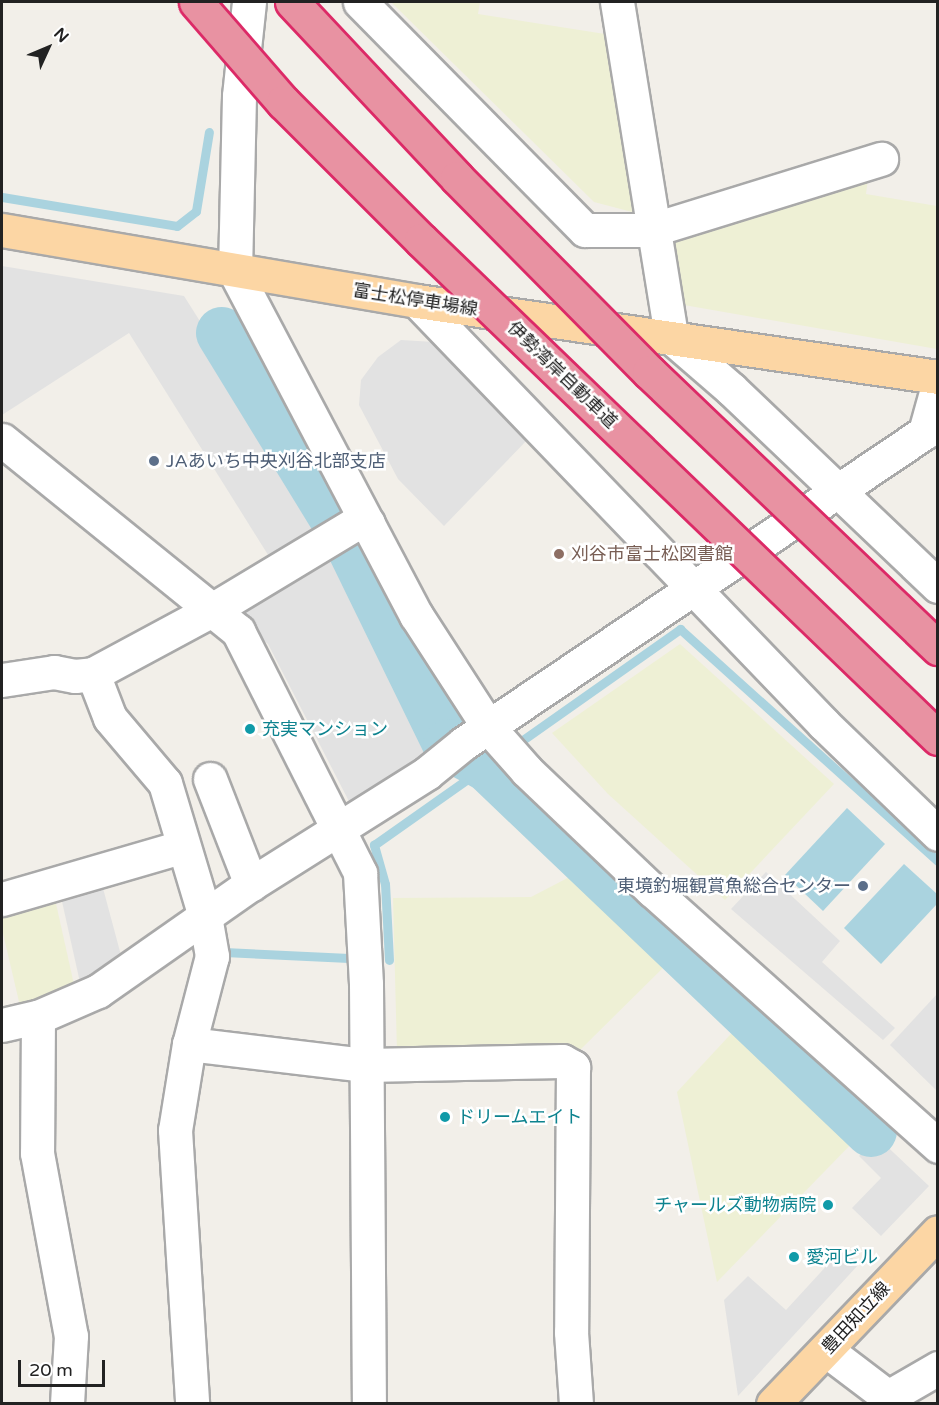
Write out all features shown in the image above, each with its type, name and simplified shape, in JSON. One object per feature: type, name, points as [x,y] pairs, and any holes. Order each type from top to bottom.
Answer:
[{"type":"highway","name":"伊勢湾岸自動車道","points":[[196,2],[283,102],[421,240],[938,738]]},
{"type":"highway","points":[[292,2],[457,178],[641,363],[938,648]]},
{"type":"main road","name":"富士松停車場線","points":[[2,230],[235,272],[417,301],[938,377]]},
{"type":"main road","name":"豊田知立線","points":[[773,1404],[938,1232]]},
{"type":"street","points":[[249,2],[239,96],[240,199],[235,272],[360,524],[416,615],[477,735],[527,771],[652,890],[938,1146]]},
{"type":"street","points":[[360,2],[585,230],[651,230],[881,159]]},
{"type":"street","points":[[616,2],[651,230],[671,337],[837,488],[938,586]]},
{"type":"street","points":[[417,301],[695,586],[824,724],[938,834]]},
{"type":"street","points":[[2,1025],[38,1017],[98,991],[251,884],[427,773],[477,735],[837,488],[925,432],[938,384]]},
{"type":"street","points":[[2,440],[238,631],[360,873],[366,984],[369,1404]]},
{"type":"street","points":[[2,680],[54,672],[75,676],[93,674],[212,610],[360,524]]},
{"type":"street","points":[[93,674],[110,718],[165,783],[181,847],[205,916],[212,956],[189,1044],[175,1130],[192,1404]]},
{"type":"street","points":[[210,779],[251,884]]},
{"type":"street","points":[[2,899],[181,847]]},
{"type":"street","points":[[38,1017],[37,1153],[71,1336],[67,1404]]},
{"type":"street","points":[[189,1044],[366,1065],[562,1061],[573,1067],[571,1332],[576,1404]]},
{"type":"street","points":[[826,1350],[888,1397],[938,1368]]},
{"type":"green space","points":[[391,2],[480,2],[478,14],[605,34],[636,213],[594,202]]},
{"type":"green space","points":[[869,171],[866,194],[937,206],[937,349],[678,304],[661,237]]},
{"type":"green space","points":[[680,644],[834,784],[725,900],[608,794],[552,733]]},
{"type":"green space","points":[[581,871],[672,959],[579,1051],[397,1053],[393,898],[531,897]]},
{"type":"green space","points":[[53,890],[75,989],[20,1006],[2,929],[2,905]]},
{"type":"green space","points":[[742,1022],[860,1135],[717,1282],[677,1092]]},
{"type":"shaded area","points":[[2,266],[184,296],[327,522],[270,558],[129,333],[2,415]]},
{"type":"shaded area","points":[[401,340],[434,342],[529,438],[444,526],[398,479],[359,405],[361,380],[378,357]]},
{"type":"shaded area","points":[[339,548],[441,759],[355,813],[268,644],[230,611]]},
{"type":"shaded area","points":[[766,872],[840,941],[822,962],[895,1028],[883,1040],[731,909]]},
{"type":"shaded area","points":[[100,877],[122,959],[81,987],[59,888]]},
{"type":"shaded area","points":[[937,994],[937,1091],[890,1045]]},
{"type":"shaded area","points":[[877,1137],[929,1186],[881,1236],[852,1208],[881,1178],[859,1156]]},
{"type":"shaded area","points":[[842,1249],[859,1264],[738,1396],[724,1300],[748,1276],[786,1310]]},
{"type":"water","points":[[847,808],[885,844],[823,911],[785,875]]},
{"type":"water","points":[[904,864],[937,894],[937,904],[881,964],[844,928]]},
{"type":"waterway","points":[[2,197],[177,226],[196,211],[209,132]]},
{"type":"waterway","points":[[222,333],[349,540],[449,745],[488,766],[871,1131]]},
{"type":"waterway","points":[[389,960],[385,884],[374,845],[680,629],[938,861]]},
{"type":"waterway","points":[[224,952],[349,958]]},
{"type":"place","name":"JAあいち中央刈谷北部支店","points":[[154,461]]},
{"type":"place","name":"刈谷市富士松図書館","points":[[559,554]]},
{"type":"place","name":"充実マンション","points":[[250,729]]},
{"type":"place","name":"東境釣堀観賞魚総合センター","points":[[863,886]]},
{"type":"place","name":"ドリームエイト","points":[[445,1117]]},
{"type":"place","name":"チャールズ動物病院","points":[[828,1205]]},
{"type":"place","name":"愛河ビル","points":[[794,1257]]}]
